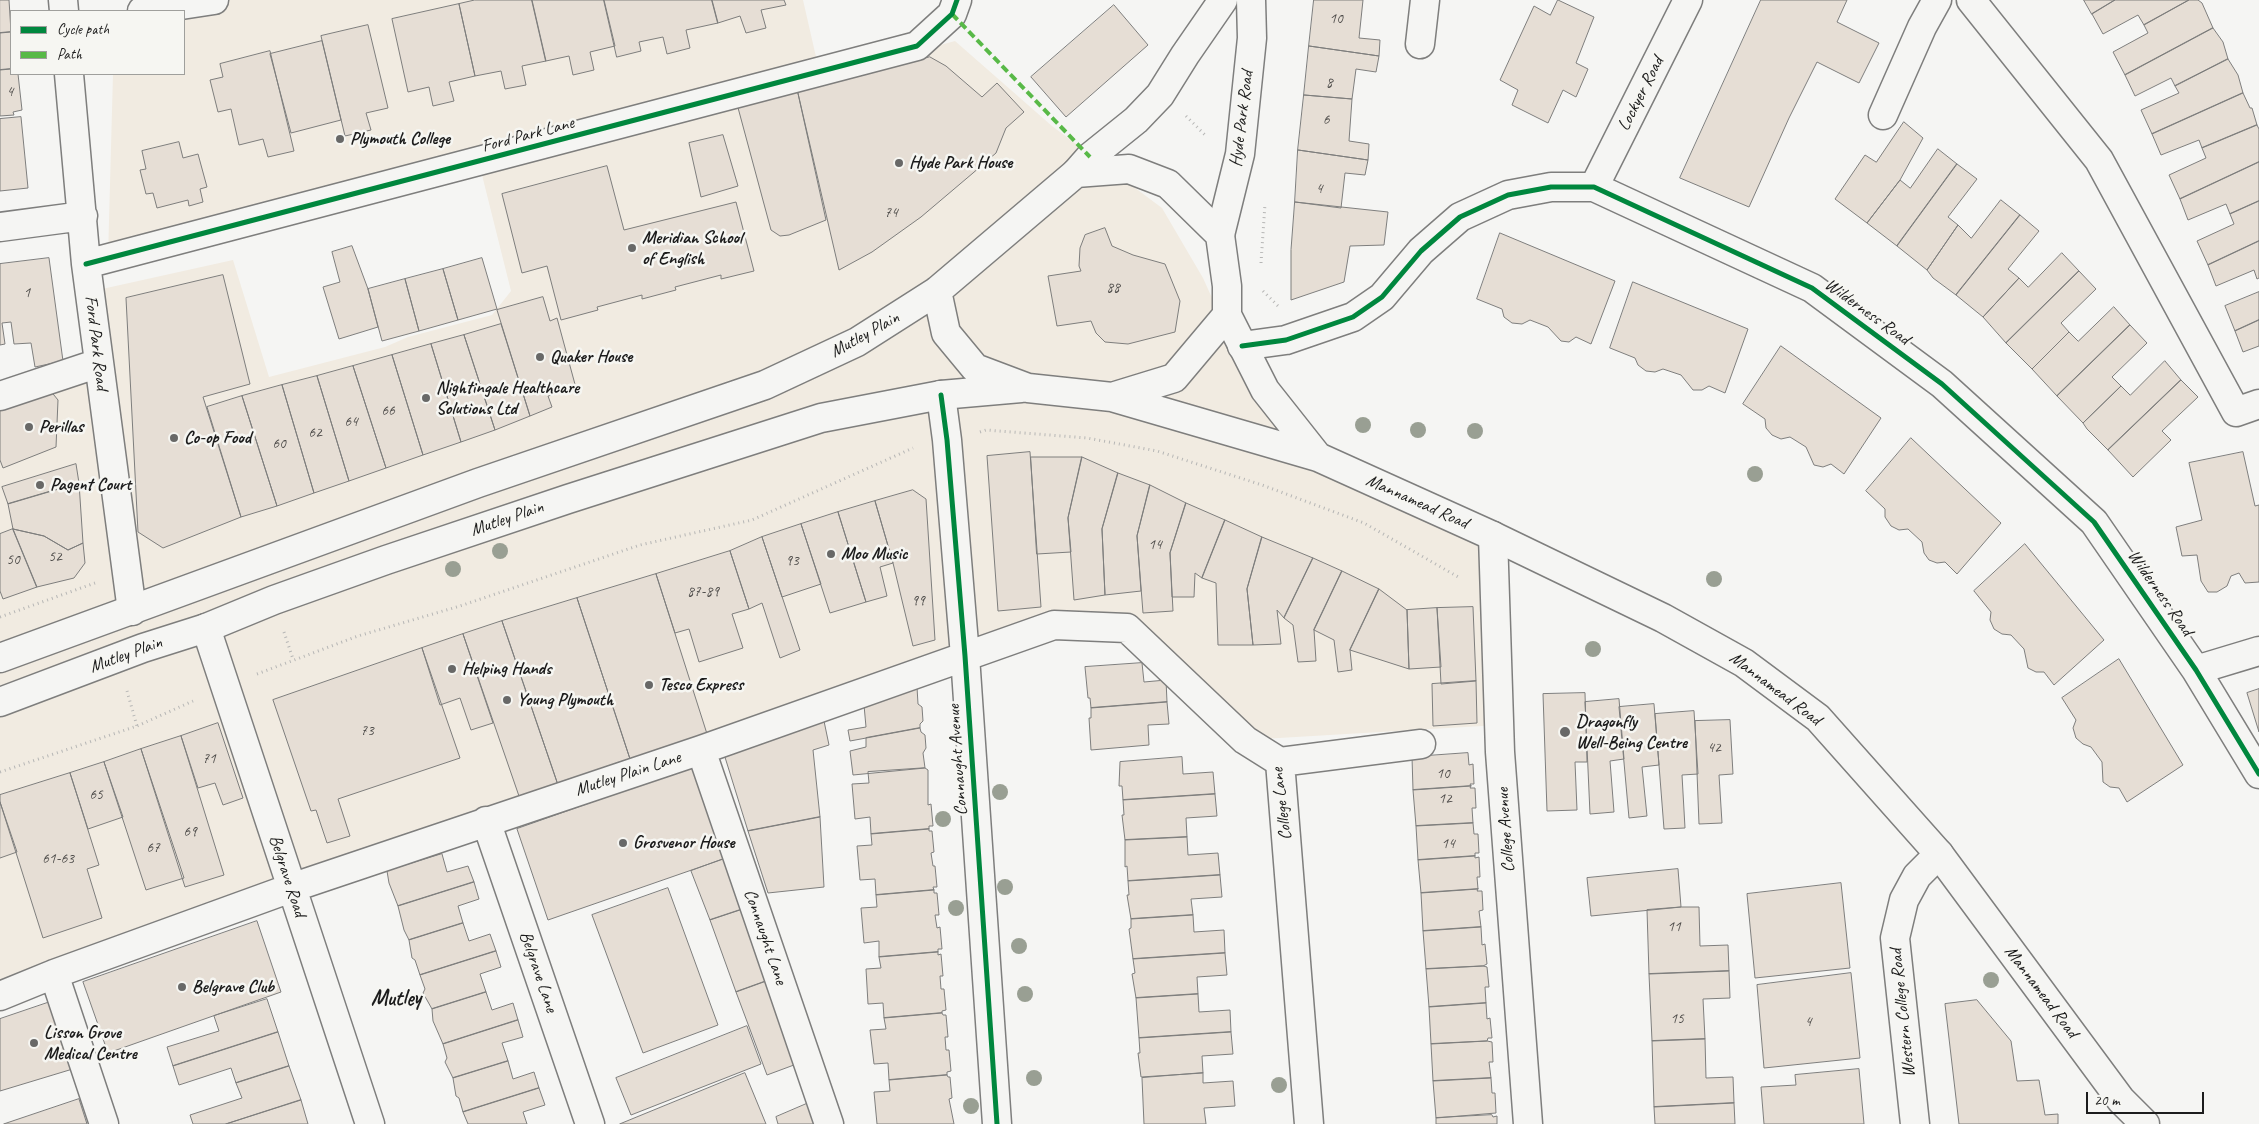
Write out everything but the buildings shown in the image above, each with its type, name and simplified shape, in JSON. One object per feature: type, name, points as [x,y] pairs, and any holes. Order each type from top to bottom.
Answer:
[{"type":"street","points":[[149,10],[214,0]]},
{"type":"street","name":"Ford Park Lane","points":[[86,264],[918,46],[952,14],[956,0]]},
{"type":"street","points":[[1076,173],[1090,157],[1136,120],[1160,95],[1223,0]]},
{"type":"street","name":"Hyde Park Road","points":[[1220,235],[1240,154],[1252,38],[1251,0]]},
{"type":"street","points":[[1420,44],[1425,0]]},
{"type":"street","name":"Lockyer Road","points":[[1594,187],[1688,0]]},
{"type":"street","points":[[1883,115],[1922,27],[1938,0]]},
{"type":"street","points":[[1971,0],[2099,160],[2236,412],[2259,404]]},
{"type":"street","name":"Ford Park Road","points":[[70,75],[86,264],[126,572],[132,611],[143,648]]},
{"type":"street","points":[[937,291],[946,333],[975,368],[1028,388],[1112,397],[1174,378],[1227,315],[1227,286],[1220,235],[1168,184],[1129,169],[1076,173]]},
{"type":"street","name":"Mutley Plain","points":[[0,658],[478,483],[760,387],[857,342],[937,291],[1076,173]]},
{"type":"street","name":"Wilderness Road","points":[[1242,346],[1286,340],[1353,316],[1382,298],[1420,251],[1460,217],[1508,195],[1551,187],[1594,187],[1812,288],[1942,384],[2094,522],[2196,670],[2259,774]]},
{"type":"street","points":[[0,227],[83,216]]},
{"type":"street","name":"Mannamead Road","points":[[1227,315],[1265,390],[1318,457]]},
{"type":"street","points":[[0,396],[99,362]]},
{"type":"street","name":"Mutley Plain","points":[[0,702],[143,648],[206,628],[274,600],[386,560],[821,418],[941,395],[1028,388]]},
{"type":"street","name":"Connaught Avenue","points":[[941,395],[948,440],[965,656],[997,1124]]},
{"type":"street","name":"Mannamead Road","points":[[1112,397],[1318,457],[1493,536],[1663,618],[1744,663],[1818,718],[1939,854],[2121,1100],[2145,1124]]},
{"type":"street","name":"College Avenue","points":[[1493,536],[1500,752],[1528,1124]]},
{"type":"street","name":"College Lane","points":[[965,656],[1054,625],[1127,628],[1245,740],[1280,762],[1309,1124]]},
{"type":"street","name":"Belgrave Road","points":[[206,628],[370,1124]]},
{"type":"street","points":[[2196,670],[2259,651]]},
{"type":"street","name":"Mutley Plain Lane","points":[[0,996],[54,974],[291,888],[486,820],[701,750],[965,656]]},
{"type":"street","points":[[1280,762],[1421,744]]},
{"type":"street","name":"Connaught Lane","points":[[701,750],[830,1124]]},
{"type":"street","name":"Belgrave Lane","points":[[486,820],[590,1124]]},
{"type":"street","name":"Western College Road","points":[[1915,1124],[1895,938],[1904,900],[1917,876],[1939,854]]},
{"type":"street","points":[[54,974],[104,1124]]},
{"type":"path","points":[[1160,95],[1186,116],[1210,141],[1240,154]]},
{"type":"path","points":[[0,772],[137,726],[225,688],[358,636],[460,606],[640,545],[752,520],[912,448],[986,430],[1087,438],[1157,451],[1262,485],[1364,523],[1495,598]]},
{"type":"path","points":[[0,617],[126,572]]},
{"type":"shaded area","name":"Plymouth College","points":[[169,0],[803,0],[819,70],[108,258],[113,75],[185,75],[185,10]]},
{"type":"shaded area","points":[[955,41],[1052,126],[1162,208],[1203,278],[1241,362],[1318,457],[1490,537],[1499,725],[1245,740],[1127,628],[1054,625],[0,996],[0,396],[99,363],[102,289],[233,260],[269,377],[385,347],[408,337],[492,315],[511,291],[481,171]]},
{"type":"marked path","points":[[952,14],[1090,157]]},
{"type":"cycle path","points":[[86,264],[917,46],[952,14],[957,0]]},
{"type":"cycle path","points":[[1242,346],[1286,340],[1353,317],[1382,297],[1421,251],[1460,217],[1508,195],[1551,187],[1594,187],[1812,288],[1942,384],[2094,522],[2196,670],[2259,774]]},
{"type":"cycle path","points":[[941,395],[947,440],[965,656],[997,1124]]},
{"type":"place","name":"Plymouth College","points":[[340,139]]},
{"type":"place","name":"Hyde Park House","points":[[899,163]]},
{"type":"place","name":"Meridian School of English","points":[[632,248]]},
{"type":"place","name":"Quaker House","points":[[540,357]]},
{"type":"place","name":"Nightingale Healthcare Solutions Ltd","points":[[426,398]]},
{"type":"place","name":"Perillas","points":[[29,427]]},
{"type":"place","name":"Co-op Food","points":[[174,438]]},
{"type":"place","name":"Pagent Court","points":[[40,485]]},
{"type":"place","name":"Moo Music","points":[[831,554]]},
{"type":"place","name":"Helping Hands","points":[[452,669]]},
{"type":"place","name":"Tesco Express","points":[[649,685]]},
{"type":"place","name":"Young Plymouth","points":[[507,700]]},
{"type":"place","name":"Dragonfly Well-Being Centre","points":[[1565,732]]},
{"type":"place","name":"Grosvenor House","points":[[623,843]]},
{"type":"place","name":"Belgrave Club","points":[[182,987]]},
{"type":"place","name":"Lisson Grove Medical Centre","points":[[34,1043]]},
{"type":"district","name":"Mutley","points":[[396,999]]}]
